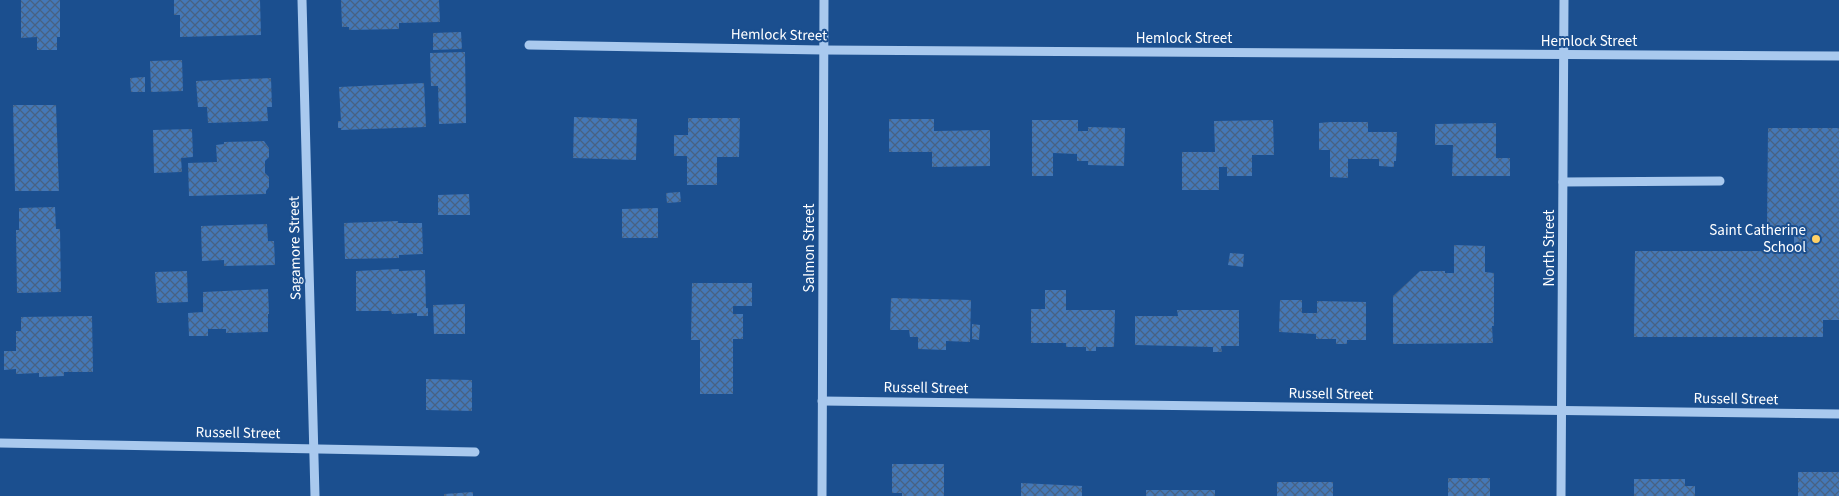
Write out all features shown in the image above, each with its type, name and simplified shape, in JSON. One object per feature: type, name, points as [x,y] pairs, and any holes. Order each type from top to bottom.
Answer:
[{"type":"street","name":"Sagamore Street","points":[[302,0],[315,496]]},
{"type":"street","name":"Salmon Street","points":[[822,496],[824,0]]},
{"type":"street","name":"North Street","points":[[1561,496],[1564,0]]},
{"type":"street","name":"Hemlock Street","points":[[529,45],[823,50],[1839,56]]},
{"type":"street","points":[[1563,182],[1720,181]]},
{"type":"street","name":"Russell Street","points":[[822,401],[1839,414]]},
{"type":"street","name":"Russell Street","points":[[0,443],[475,452]]},
{"type":"building","points":[[21,0],[60,0],[60,37],[57,37],[57,50],[37,50],[37,37],[21,38]]},
{"type":"building","points":[[174,0],[260,0],[261,35],[180,37],[180,15],[174,15]]},
{"type":"building","points":[[341,0],[439,0],[440,22],[399,23],[399,29],[349,30],[349,27],[342,27]]},
{"type":"building","points":[[461,32],[462,49],[433,50],[433,33]]},
{"type":"building","points":[[465,52],[466,123],[439,124],[438,86],[431,86],[430,53]]},
{"type":"building","points":[[182,60],[183,91],[151,92],[150,61]]},
{"type":"building","points":[[145,77],[145,92],[131,92],[130,78]]},
{"type":"building","points":[[271,78],[272,107],[267,107],[268,121],[208,123],[207,107],[198,107],[196,81]]},
{"type":"building","points":[[424,83],[426,127],[341,130],[341,128],[338,128],[338,121],[341,121],[339,87]]},
{"type":"building","points":[[13,105],[56,105],[59,191],[15,191]]},
{"type":"building","points":[[574,117],[637,119],[636,160],[573,158]]},
{"type":"building","points":[[688,118],[740,118],[739,157],[717,157],[717,185],[687,185],[687,156],[674,156],[674,135],[688,135]]},
{"type":"building","points":[[889,119],[934,119],[934,131],[990,130],[990,166],[932,167],[932,152],[889,152]]},
{"type":"building","points":[[1032,120],[1078,120],[1078,131],[1088,131],[1088,127],[1125,128],[1124,166],[1088,165],[1088,161],[1077,161],[1077,154],[1053,153],[1053,176],[1032,176]]},
{"type":"building","points":[[1273,120],[1274,155],[1252,155],[1252,176],[1227,176],[1227,167],[1219,167],[1219,190],[1182,190],[1182,152],[1215,152],[1214,121]]},
{"type":"building","points":[[1368,122],[1368,132],[1397,132],[1394,167],[1379,166],[1379,159],[1348,159],[1348,178],[1330,177],[1330,150],[1319,150],[1319,123]]},
{"type":"building","points":[[1496,123],[1496,158],[1510,158],[1510,176],[1452,176],[1453,145],[1435,145],[1435,124]]},
{"type":"building","name":"Saint Catherine School","points":[[1768,128],[1839,128],[1839,320],[1823,320],[1823,337],[1634,337],[1635,251],[1794,251],[1794,227],[1767,227]]},
{"type":"building","points":[[192,129],[193,157],[181,158],[182,172],[154,173],[153,130]]},
{"type":"building","points":[[264,141],[269,148],[269,157],[265,161],[265,173],[269,177],[269,187],[266,194],[189,196],[188,163],[217,162],[216,145],[224,144],[224,142]]},
{"type":"building","points":[[680,192],[681,202],[667,203],[666,193]]},
{"type":"building","points":[[469,194],[470,215],[438,215],[438,195]]},
{"type":"building","points":[[55,207],[56,229],[60,229],[61,292],[17,293],[16,230],[19,230],[19,208]]},
{"type":"building","points":[[658,208],[658,238],[622,238],[622,209]]},
{"type":"building","points":[[398,221],[398,223],[422,223],[423,254],[399,255],[399,258],[345,259],[344,223]]},
{"type":"building","points":[[267,224],[268,241],[274,241],[275,265],[224,266],[224,260],[202,261],[201,226]]},
{"type":"building","points":[[1454,245],[1485,246],[1485,272],[1494,273],[1493,343],[1393,344],[1393,296],[1420,271],[1454,273]]},
{"type":"building","points":[[1230,253],[1244,254],[1243,267],[1228,265]]},
{"type":"building","points":[[399,269],[399,271],[425,270],[428,316],[417,316],[417,313],[392,314],[391,311],[356,311],[356,271]]},
{"type":"building","points":[[187,271],[188,302],[157,303],[155,272]]},
{"type":"building","points":[[692,283],[752,283],[752,306],[733,306],[733,314],[743,314],[743,339],[733,339],[733,394],[700,394],[700,340],[691,340]]},
{"type":"building","points":[[268,289],[268,332],[226,333],[226,329],[208,329],[208,336],[189,336],[188,313],[203,312],[203,292]]},
{"type":"building","points":[[1045,290],[1066,290],[1066,310],[1115,310],[1114,347],[1096,347],[1096,351],[1086,351],[1086,347],[1066,347],[1066,343],[1031,343],[1031,309],[1045,309]]},
{"type":"building","points":[[891,298],[971,300],[970,342],[946,341],[946,350],[918,349],[918,337],[910,337],[909,330],[890,330]]},
{"type":"building","points":[[1280,300],[1302,300],[1302,313],[1317,313],[1317,301],[1366,302],[1366,340],[1347,340],[1347,344],[1336,344],[1336,339],[1316,339],[1316,334],[1279,332]]},
{"type":"building","points":[[465,304],[465,334],[434,334],[433,305]]},
{"type":"building","points":[[1177,310],[1239,310],[1239,346],[1221,346],[1222,352],[1213,352],[1213,347],[1135,345],[1135,316],[1178,316]]},
{"type":"building","points":[[92,316],[93,372],[64,372],[64,376],[39,377],[39,373],[16,374],[16,369],[4,370],[4,351],[16,351],[16,331],[21,331],[21,317]]},
{"type":"building","points":[[972,324],[980,325],[979,340],[972,339]]},
{"type":"building","points":[[426,379],[472,380],[472,411],[426,410]]},
{"type":"building","points":[[892,464],[944,464],[944,496],[902,496],[902,493],[892,493]]},
{"type":"building","points":[[1798,472],[1839,472],[1839,496],[1798,496]]},
{"type":"building","points":[[1448,478],[1490,478],[1490,496],[1448,496]]},
{"type":"building","points":[[1634,479],[1685,479],[1685,486],[1695,486],[1695,496],[1634,496]]},
{"type":"building","points":[[1277,482],[1333,482],[1333,496],[1277,496]]},
{"type":"building","points":[[1021,483],[1082,486],[1082,496],[1021,496]]},
{"type":"building","points":[[1146,490],[1215,490],[1215,496],[1146,496]]},
{"type":"building","points":[[473,492],[473,496],[444,496],[444,494]]},
{"type":"place","name":"Saint Catherine School","points":[[1816,239]]}]
